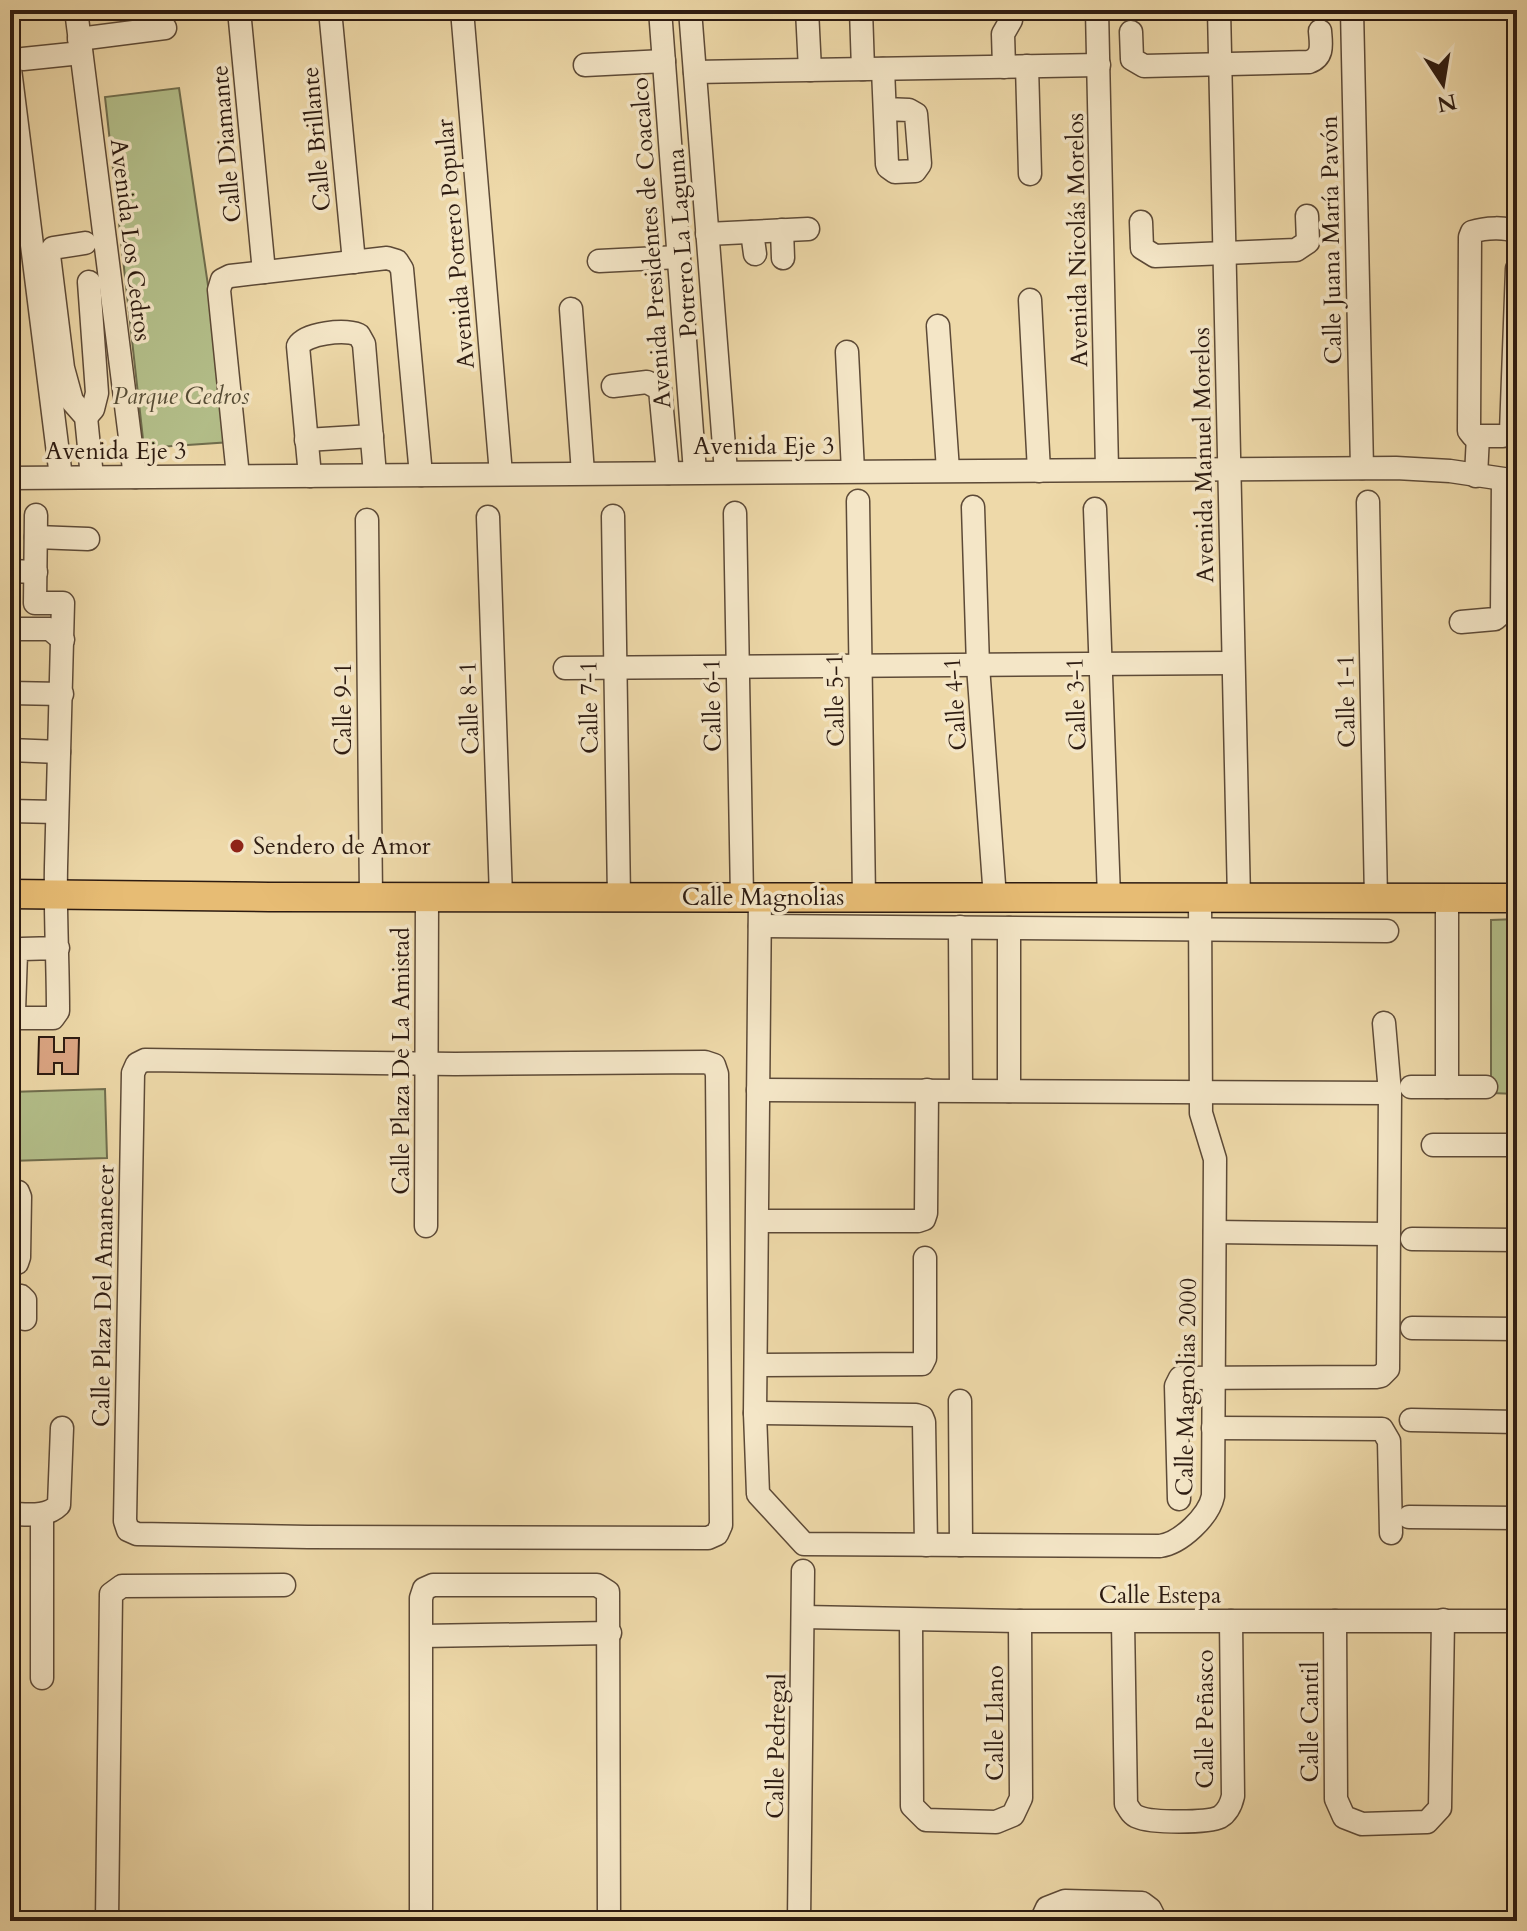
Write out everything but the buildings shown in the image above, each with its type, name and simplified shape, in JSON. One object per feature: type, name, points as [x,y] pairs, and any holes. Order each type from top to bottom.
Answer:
[{"type":"main road","name":"Calle Magnolias","points":[[10,894],[1517,898]]},
{"type":"street","name":"Avenida Los Cedros","points":[[76,10],[135,477]]},
{"type":"street","name":"Calle Diamante","points":[[239,10],[264,272]]},
{"type":"street","name":"Calle Brillante","points":[[330,10],[354,262]]},
{"type":"street","name":"Avenida Potrero Popular","points":[[462,10],[501,474]]},
{"type":"street","name":"Avenida Presidentes de Coacalco","points":[[660,10],[695,472]]},
{"type":"street","name":"Potrero La Laguna","points":[[690,10],[726,472]]},
{"type":"street","points":[[807,10],[810,70]]},
{"type":"street","points":[[861,10],[885,109]]},
{"type":"street","points":[[1004,67],[1003,34],[1011,20],[1012,10]]},
{"type":"street","name":"Avenida Nicolás Morelos","points":[[1097,10],[1107,469]]},
{"type":"street","name":"Avenida Manuel Morelos","points":[[1219,10],[1239,899]]},
{"type":"street","name":"Calle Juana María Pavón","points":[[1352,10],[1362,468]]},
{"type":"street","points":[[61,477],[17,64],[80,46],[165,28]]},
{"type":"street","points":[[1131,32],[1132,59],[1139,65],[1221,65],[1314,60],[1321,53],[1320,31]]},
{"type":"street","points":[[585,65],[664,61]]},
{"type":"street","points":[[695,72],[1099,65]]},
{"type":"street","points":[[1027,66],[1030,174]]},
{"type":"street","points":[[1141,222],[1142,248],[1150,255],[1301,249],[1308,242],[1307,216]]},
{"type":"street","points":[[707,234],[753,243],[782,230],[808,229]]},
{"type":"street","points":[[1517,233],[1510,229],[1478,230],[1472,232],[1470,237],[1471,435],[1503,436],[1511,432],[1517,269]]},
{"type":"street","points":[[782,230],[783,258]]},
{"type":"street","points":[[85,243],[56,247],[49,253],[63,368],[72,401],[86,417],[92,477]]},
{"type":"street","points":[[599,261],[679,257]]},
{"type":"street","points":[[238,476],[219,290],[222,280],[230,276],[387,258],[397,261],[402,269],[421,475]]},
{"type":"street","points":[[86,417],[97,400],[89,282]]},
{"type":"street","points":[[1030,300],[1039,471]]},
{"type":"street","points":[[571,309],[583,473]]},
{"type":"street","points":[[58,319],[93,314]]},
{"type":"street","points":[[938,326],[948,470]]},
{"type":"street","points":[[310,476],[298,346],[308,337],[350,332],[359,335],[364,344],[375,475]]},
{"type":"street","points":[[847,352],[853,471]]},
{"type":"street","points":[[63,368],[96,363]]},
{"type":"street","points":[[613,386],[647,382],[660,389],[668,473]]},
{"type":"street","points":[[306,440],[372,436]]},
{"type":"street","points":[[1476,476],[1478,436]]},
{"type":"street","name":"Avenida Eje 3","points":[[10,478],[1423,468],[1510,480]]},
{"type":"street","points":[[1461,622],[1499,617],[1510,577],[1510,480]]},
{"type":"street","name":"Calle 5-1","points":[[858,501],[864,897]]},
{"type":"street","name":"Calle 1-1","points":[[1368,502],[1376,899]]},
{"type":"street","name":"Calle 4-1","points":[[973,507],[978,666],[995,898]]},
{"type":"street","name":"Calle 3-1","points":[[1095,509],[1109,897]]},
{"type":"street","name":"Calle 6-1","points":[[735,513],[737,665],[751,897]]},
{"type":"street","name":"Calle 7-1","points":[[613,516],[619,898]]},
{"type":"street","name":"Calle 8-1","points":[[488,517],[501,897]]},
{"type":"street","name":"Calle 9-1","points":[[367,520],[371,897]]},
{"type":"street","points":[[58,948],[20,949],[15,956],[16,1016],[51,1019],[56,1017],[58,1011],[58,948],[55,894],[56,812],[63,603],[35,603],[36,526],[88,539]]},
{"type":"street","points":[[10,571],[36,572]]},
{"type":"street","points":[[10,629],[50,629],[63,640]]},
{"type":"street","points":[[565,668],[1232,663]]},
{"type":"street","points":[[10,693],[62,694]]},
{"type":"street","points":[[10,750],[59,752]]},
{"type":"street","points":[[10,811],[56,812]]},
{"type":"street","name":"Calle Plaza De La Amistad","points":[[426,1226],[427,897]]},
{"type":"street","points":[[751,897],[760,926],[755,1413],[922,1417],[926,1545]]},
{"type":"street","name":"Calle Magnolias 2000","points":[[755,1413],[758,1494],[804,1544],[1170,1545],[1205,1514],[1211,1506],[1215,1159],[1202,1121],[1200,1092],[1200,898]]},
{"type":"street","points":[[1447,898],[1447,1087]]},
{"type":"street","points":[[760,926],[1387,931]]},
{"type":"street","points":[[960,927],[961,1090]]},
{"type":"street","points":[[1009,928],[1009,1091]]},
{"type":"street","points":[[1179,1499],[1176,1383],[1183,1378],[1376,1377],[1385,1373],[1389,1364],[1388,1234],[1400,1090],[1384,1023]]},
{"type":"street","name":"Calle Plaza Del Amanecer","points":[[145,1060],[427,1063],[710,1062],[716,1069],[720,1530],[708,1538],[247,1536],[137,1534],[128,1530],[125,1521],[133,1073],[137,1064],[145,1060]]},
{"type":"street","points":[[758,1090],[1200,1092],[1486,1087]]},
{"type":"street","points":[[758,1221],[924,1219],[927,1090]]},
{"type":"street","points":[[1433,1145],[1517,1145]]},
{"type":"street","points":[[10,1190],[16,1190],[20,1197],[19,1257],[17,1263],[10,1265]]},
{"type":"street","points":[[1215,1232],[1388,1234]]},
{"type":"street","points":[[1412,1239],[1517,1240]]},
{"type":"street","points":[[757,1365],[922,1364],[925,1358],[925,1258]]},
{"type":"street","points":[[10,1295],[21,1296],[25,1300],[25,1319]]},
{"type":"street","points":[[1412,1328],[1517,1329]]},
{"type":"street","points":[[960,1401],[961,1545]]},
{"type":"street","points":[[1411,1420],[1517,1422]]},
{"type":"street","points":[[10,1514],[42,1515],[55,1510],[61,1499],[62,1428]]},
{"type":"street","points":[[1213,1428],[1382,1429],[1389,1441],[1391,1533]]},
{"type":"street","points":[[42,1515],[42,1678]]},
{"type":"street","points":[[1409,1517],[1517,1518]]},
{"type":"street","name":"Calle Pedregal","points":[[799,1921],[803,1571]]},
{"type":"street","points":[[107,1921],[111,1594],[122,1586],[284,1585]]},
{"type":"street","points":[[421,1921],[421,1593],[433,1585],[602,1586],[610,1597],[609,1921]]},
{"type":"street","name":"Calle Estepa","points":[[803,1617],[1123,1622],[1517,1621]]},
{"type":"street","name":"Calle Llano","points":[[911,1620],[912,1806],[926,1820],[981,1822],[1005,1820],[1013,1815],[1021,1798],[1020,1621]]},
{"type":"street","name":"Calle Cantil","points":[[1335,1621],[1336,1799],[1344,1817],[1352,1822],[1375,1824],[1427,1822],[1440,1808],[1443,1620]]},
{"type":"street","name":"Calle Peñasco","points":[[1123,1622],[1126,1804],[1131,1812],[1148,1820],[1207,1821],[1225,1814],[1233,1796],[1231,1621]]},
{"type":"street","points":[[422,1636],[610,1633]]},
{"type":"street","points":[[1044,1915],[1065,1901],[1132,1901],[1153,1915]]},
{"type":"green space","name":"Parque Cedros","points":[[179,88],[231,442],[144,448],[105,97]]},
{"type":"green space","points":[[1517,919],[1517,1094],[1491,1093],[1491,920]]},
{"type":"green space","points":[[105,1089],[107,1158],[10,1161],[10,1092]]},
{"type":"place","name":"Sendero de Amor","points":[[237,846]]}]
